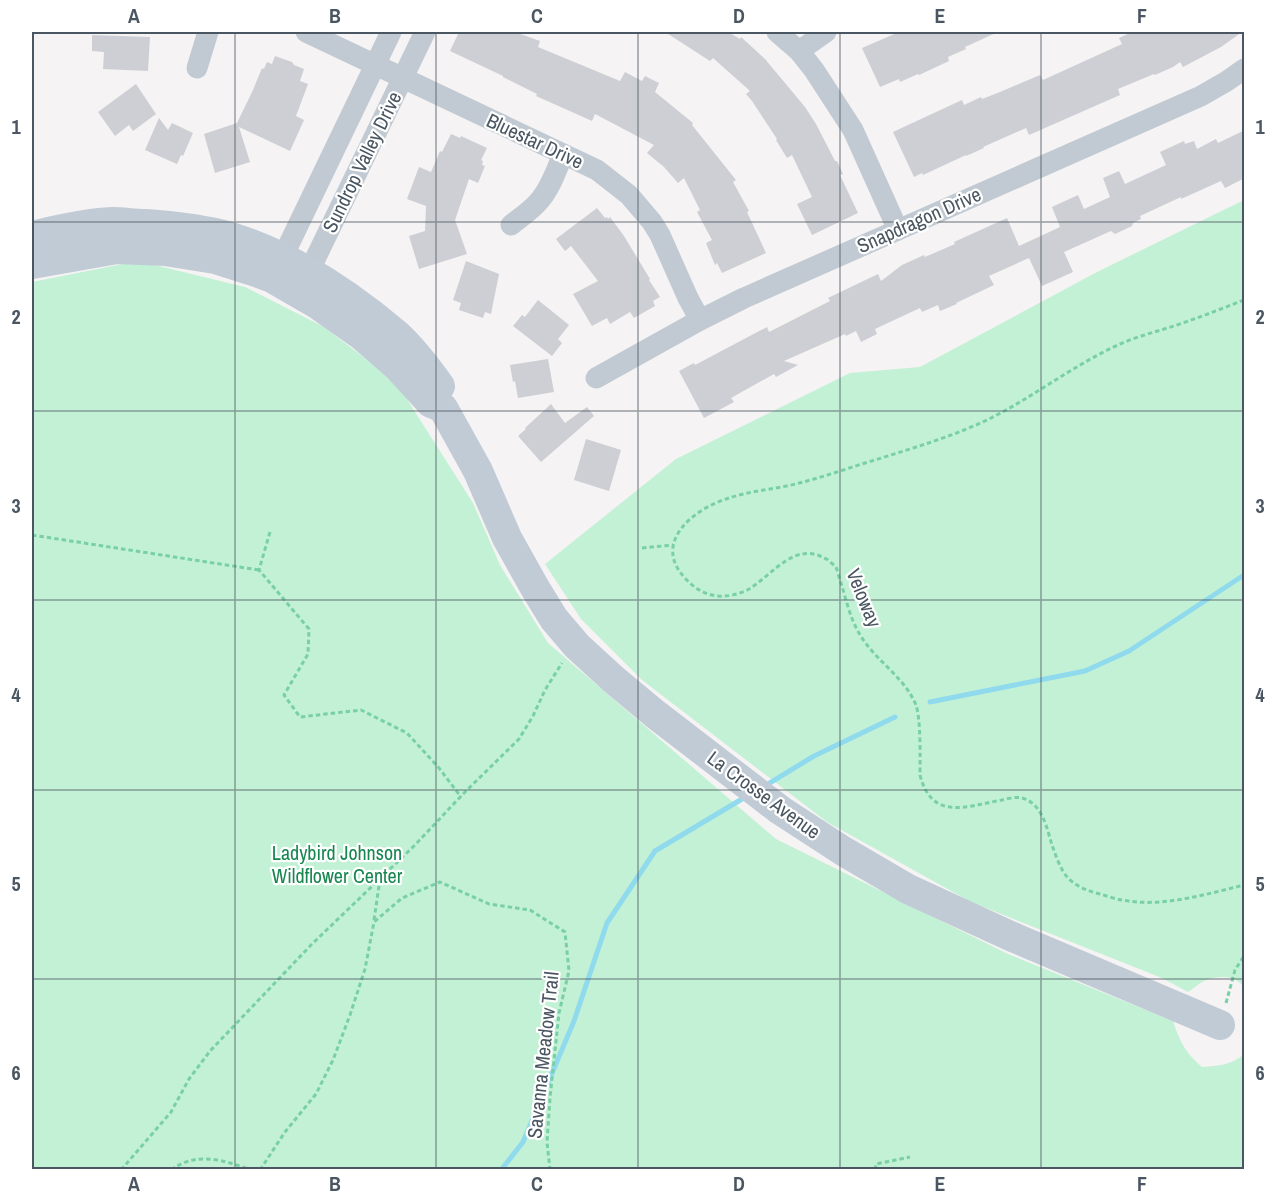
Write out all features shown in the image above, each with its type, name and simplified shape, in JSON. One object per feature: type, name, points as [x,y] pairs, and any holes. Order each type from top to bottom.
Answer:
[{"type":"street","points":[[197,68],[208,32]]},
{"type":"street","name":"Bluestar Drive","points":[[306,32],[597,170],[629,195],[643,210],[660,235],[700,320]]},
{"type":"street","name":"Sundrop Valley Drive","points":[[277,268],[390,32]]},
{"type":"street","name":"Sundrop Valley Drive","points":[[304,282],[424,32]]},
{"type":"street","points":[[777,32],[799,51],[826,86],[853,130],[898,230]]},
{"type":"street","points":[[799,51],[826,32]]},
{"type":"street","name":"Snapdragon Drive","points":[[596,378],[700,320],[776,283],[1201,96],[1245,69]]},
{"type":"street","points":[[511,225],[541,199],[549,188],[563,154]]},
{"type":"street","name":"La Crosse Avenue","points":[[32,236],[112,222],[187,228],[230,237],[277,268],[304,282],[398,367],[431,403],[444,408],[478,471],[507,538],[555,619],[578,646],[655,714],[780,810],[843,851],[908,889],[1015,938],[1220,1025]]},
{"type":"street","name":"La Crosse Avenue","points":[[32,264],[117,249],[165,251],[215,259],[253,271],[277,268]]},
{"type":"path","points":[[642,548],[673,545],[675,537],[688,522],[716,502],[804,482],[959,432],[989,419],[1120,344],[1245,300]]},
{"type":"path","points":[[259,570],[270,532]]},
{"type":"path","points":[[32,535],[259,570],[309,629],[308,654],[284,695],[300,717],[361,710],[406,733],[439,768],[461,797]]},
{"type":"path","name":"Veloway","points":[[673,545],[676,564],[687,580],[704,592],[719,596],[729,596],[748,589],[792,556],[809,554],[829,561],[836,567],[860,636],[904,686],[917,708],[922,784],[927,794],[939,805],[961,807],[1011,798],[1024,798],[1035,806],[1042,816],[1056,858],[1066,876],[1077,886],[1124,900],[1156,902],[1173,900],[1245,885]]},
{"type":"path","points":[[121,1170],[171,1112],[189,1079],[210,1051],[312,944],[431,830],[519,739],[533,717],[545,690],[563,662],[578,646]]},
{"type":"path","points":[[260,1170],[285,1132],[316,1094],[333,1060],[365,969],[380,878]]},
{"type":"path","name":"Savanna Meadow Trail","points":[[374,922],[402,898],[440,882],[489,904],[530,910],[565,932],[569,970],[560,1013],[547,1127],[550,1170]]},
{"type":"path","points":[[1220,1025],[1235,970],[1245,956]]},
{"type":"path","points":[[875,1170],[876,1164],[910,1157]]},
{"type":"path","points":[[171,1170],[180,1163],[199,1158],[224,1161],[251,1170]]},
{"type":"green space","points":[[1244,200],[1244,987],[1236,980],[1220,977],[1204,981],[1188,992],[1162,978],[971,902],[827,822],[642,680],[581,619],[545,564],[676,459],[850,373],[920,367],[1097,272]]},
{"type":"green space","name":"Ladybird Johnson Wildflower Center","points":[[138,261],[245,287],[324,327],[396,382],[473,503],[500,565],[548,643],[776,839],[1008,954],[1173,1021],[1184,1046],[1202,1067],[1230,1063],[1244,1054],[1244,1169],[32,1170],[32,282]]},
{"type":"building","points":[[459,32],[515,32],[540,41],[538,47],[620,81],[625,72],[642,81],[645,76],[659,83],[655,92],[693,123],[692,125],[736,180],[733,182],[749,211],[747,212],[766,253],[722,273],[717,263],[715,265],[706,243],[712,240],[697,212],[700,210],[684,178],[678,183],[647,153],[654,145],[595,114],[592,121],[536,96],[537,94],[503,76],[450,51]]},
{"type":"building","points":[[665,32],[728,32],[740,39],[741,37],[765,59],[805,107],[816,124],[837,161],[843,174],[840,175],[858,213],[812,235],[797,204],[812,197],[792,155],[787,158],[777,139],[746,94],[750,91],[713,58],[710,61]]},
{"type":"building","points":[[899,32],[998,32],[965,47],[966,49],[948,57],[949,61],[919,75],[900,82],[899,79],[880,87],[862,48]]},
{"type":"building","points":[[1132,32],[1242,32],[1221,47],[1183,67],[1180,62],[1155,75],[1118,89],[1120,95],[1029,135],[1026,128],[914,177],[893,132],[962,100],[964,105],[1040,75],[1043,80],[1122,44],[1119,38]]},
{"type":"building","points":[[92,35],[150,37],[148,71],[103,69],[104,52],[92,51]]},
{"type":"building","points":[[275,56],[304,69],[300,81],[308,84],[296,116],[304,120],[290,151],[239,127],[250,162],[215,173],[204,134],[237,123],[262,68],[264,69],[267,62],[272,64]]},
{"type":"building","points":[[136,84],[156,114],[133,131],[129,125],[115,136],[98,112]]},
{"type":"building","points":[[159,118],[168,130],[172,123],[193,133],[177,164],[145,150]]},
{"type":"building","points":[[1245,130],[1245,178],[1225,188],[1221,181],[1181,199],[1181,197],[1140,216],[1141,219],[1132,226],[1115,234],[1111,231],[1064,252],[1073,272],[1042,286],[1029,258],[989,276],[994,285],[957,304],[940,311],[938,305],[922,312],[920,308],[875,329],[877,334],[861,342],[856,331],[784,361],[798,365],[776,377],[774,374],[731,398],[734,402],[704,418],[679,371],[767,327],[769,332],[830,301],[828,298],[878,274],[881,281],[902,265],[955,244],[954,242],[1007,218],[1019,246],[1060,227],[1052,207],[1078,195],[1084,209],[1110,197],[1103,178],[1119,171],[1125,184],[1166,165],[1160,152],[1184,141],[1185,144],[1194,141],[1197,149],[1216,139],[1218,143]]},
{"type":"building","points":[[451,134],[487,148],[481,160],[482,165],[485,166],[478,183],[469,179],[455,220],[467,254],[419,269],[409,236],[425,231],[426,206],[407,199],[419,167],[431,172],[440,151],[442,152]]},
{"type":"building","points":[[597,208],[605,218],[610,217],[624,236],[660,297],[653,301],[655,306],[634,318],[630,312],[610,324],[607,318],[592,326],[573,294],[598,281],[571,246],[565,251],[556,239]]},
{"type":"building","points":[[466,261],[499,274],[491,314],[485,312],[483,318],[459,310],[461,303],[453,300]]},
{"type":"building","points":[[538,300],[569,325],[558,339],[562,343],[552,356],[513,326],[522,315],[525,317]]},
{"type":"building","points":[[548,359],[554,392],[518,398],[510,365]]},
{"type":"building","points":[[551,404],[565,423],[587,407],[594,416],[541,462],[518,436]]},
{"type":"building","points":[[586,439],[621,450],[609,491],[574,480]]},
{"type":"waterway","points":[[930,702],[1085,671],[1129,651],[1244,575]]},
{"type":"waterway","points":[[763,787],[814,756],[895,717]]},
{"type":"waterway","points":[[501,1170],[523,1142],[574,1021],[607,923],[655,851],[747,796]]}]
